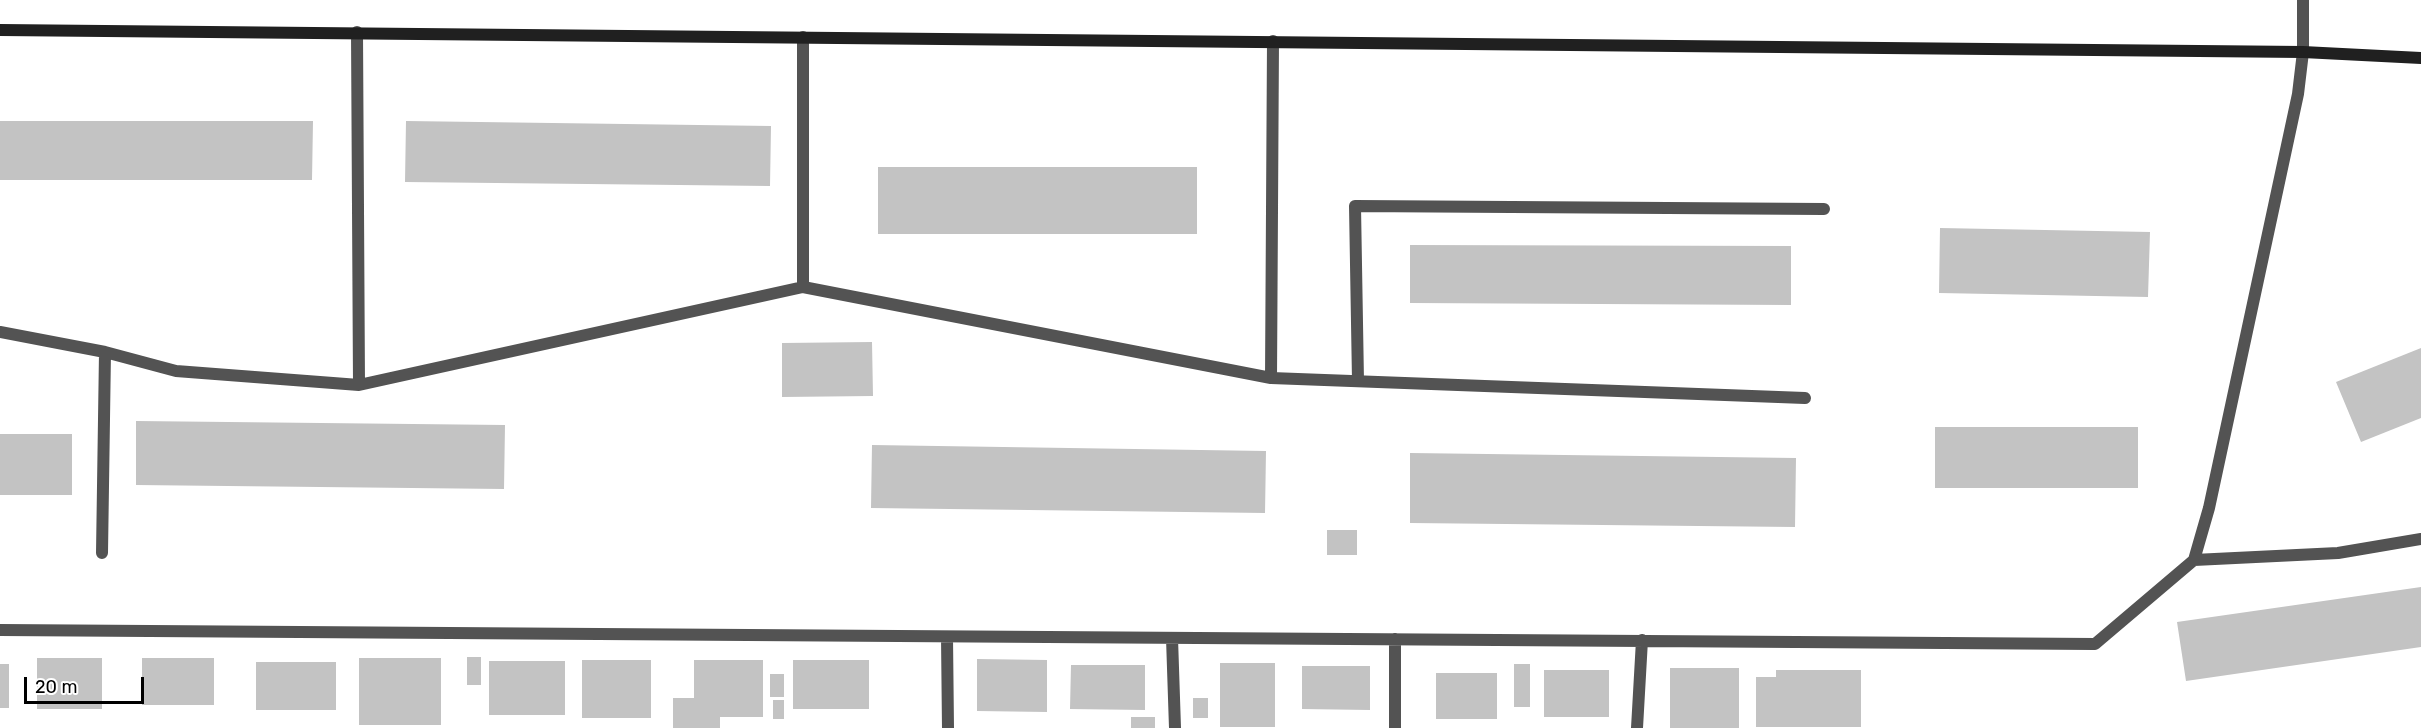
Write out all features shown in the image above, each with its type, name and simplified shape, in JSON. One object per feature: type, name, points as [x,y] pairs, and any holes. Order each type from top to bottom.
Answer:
[{"type":"street","points":[[0,630],[2095,644],[2194,560],[2209,508],[2298,94],[2303,52],[2303,0]]},
{"type":"street","points":[[0,30],[2303,52],[2421,58]]},
{"type":"street","points":[[357,32],[359,385]]},
{"type":"street","points":[[803,37],[803,287]]},
{"type":"street","points":[[1271,378],[1273,42]]},
{"type":"street","points":[[1358,381],[1355,206],[1824,209]]},
{"type":"street","points":[[0,332],[105,352],[176,371],[359,385],[803,287],[1271,378],[1805,398]]},
{"type":"street","points":[[102,553],[105,352]]},
{"type":"street","points":[[2194,560],[2338,553],[2421,539]]},
{"type":"street","points":[[946,637],[948,728]]},
{"type":"street","points":[[1172,638],[1175,728]]},
{"type":"street","points":[[1395,639],[1395,728]]},
{"type":"street","points":[[1637,728],[1642,640]]},
{"type":"building","points":[[0,121],[313,121],[312,180],[0,180]]},
{"type":"building","points":[[406,121],[771,126],[770,186],[405,182]]},
{"type":"building","points":[[878,167],[1197,167],[1197,234],[878,234]]},
{"type":"building","points":[[1940,228],[2150,232],[2148,297],[1939,293]]},
{"type":"building","points":[[1410,245],[1791,246],[1791,305],[1410,303]]},
{"type":"building","points":[[872,342],[873,396],[782,397],[782,343]]},
{"type":"building","points":[[2421,348],[2421,418],[2361,442],[2336,382]]},
{"type":"building","points":[[136,421],[505,425],[504,489],[136,485]]},
{"type":"building","points":[[1935,427],[2138,427],[2138,488],[1935,488]]},
{"type":"building","points":[[0,434],[72,434],[72,495],[0,495]]},
{"type":"building","points":[[872,445],[1266,451],[1265,513],[871,508]]},
{"type":"building","points":[[1410,453],[1796,458],[1795,527],[1410,523]]},
{"type":"building","points":[[1327,530],[1357,530],[1357,555],[1327,555]]},
{"type":"building","points":[[2421,587],[2421,647],[2186,681],[2177,622]]},
{"type":"building","points":[[467,657],[481,657],[481,685],[467,685]]},
{"type":"building","points":[[37,658],[102,658],[102,709],[37,709]]},
{"type":"building","points":[[142,658],[214,658],[214,705],[142,705]]},
{"type":"building","points":[[359,658],[441,658],[441,725],[359,725]]},
{"type":"building","points":[[977,659],[1047,660],[1047,712],[977,711]]},
{"type":"building","points":[[582,660],[651,660],[651,718],[582,718]]},
{"type":"building","points":[[694,660],[763,660],[763,717],[720,717],[720,728],[673,728],[673,698],[694,698]]},
{"type":"building","points":[[793,660],[869,660],[869,709],[793,709]]},
{"type":"building","points":[[489,661],[565,661],[565,715],[489,715]]},
{"type":"building","points":[[256,662],[336,662],[336,710],[256,710]]},
{"type":"building","points":[[1220,663],[1275,663],[1275,727],[1220,727]]},
{"type":"building","points":[[0,664],[9,664],[9,708],[0,708]]},
{"type":"building","points":[[1514,664],[1530,664],[1530,707],[1514,707]]},
{"type":"building","points":[[1071,665],[1145,665],[1145,710],[1070,709]]},
{"type":"building","points":[[1302,666],[1370,666],[1370,710],[1302,709]]},
{"type":"building","points":[[1670,668],[1739,668],[1739,728],[1670,728]]},
{"type":"building","points":[[1544,670],[1609,670],[1609,717],[1544,717]]},
{"type":"building","points":[[1776,670],[1861,670],[1861,727],[1756,727],[1756,677],[1776,677]]},
{"type":"building","points":[[1436,673],[1497,673],[1497,719],[1436,719]]},
{"type":"building","points":[[770,674],[784,674],[784,697],[770,697]]},
{"type":"building","points":[[1193,698],[1208,698],[1208,718],[1193,718]]},
{"type":"building","points":[[773,700],[784,700],[784,719],[773,719]]},
{"type":"building","points":[[1131,717],[1155,717],[1155,728],[1131,728]]}]
